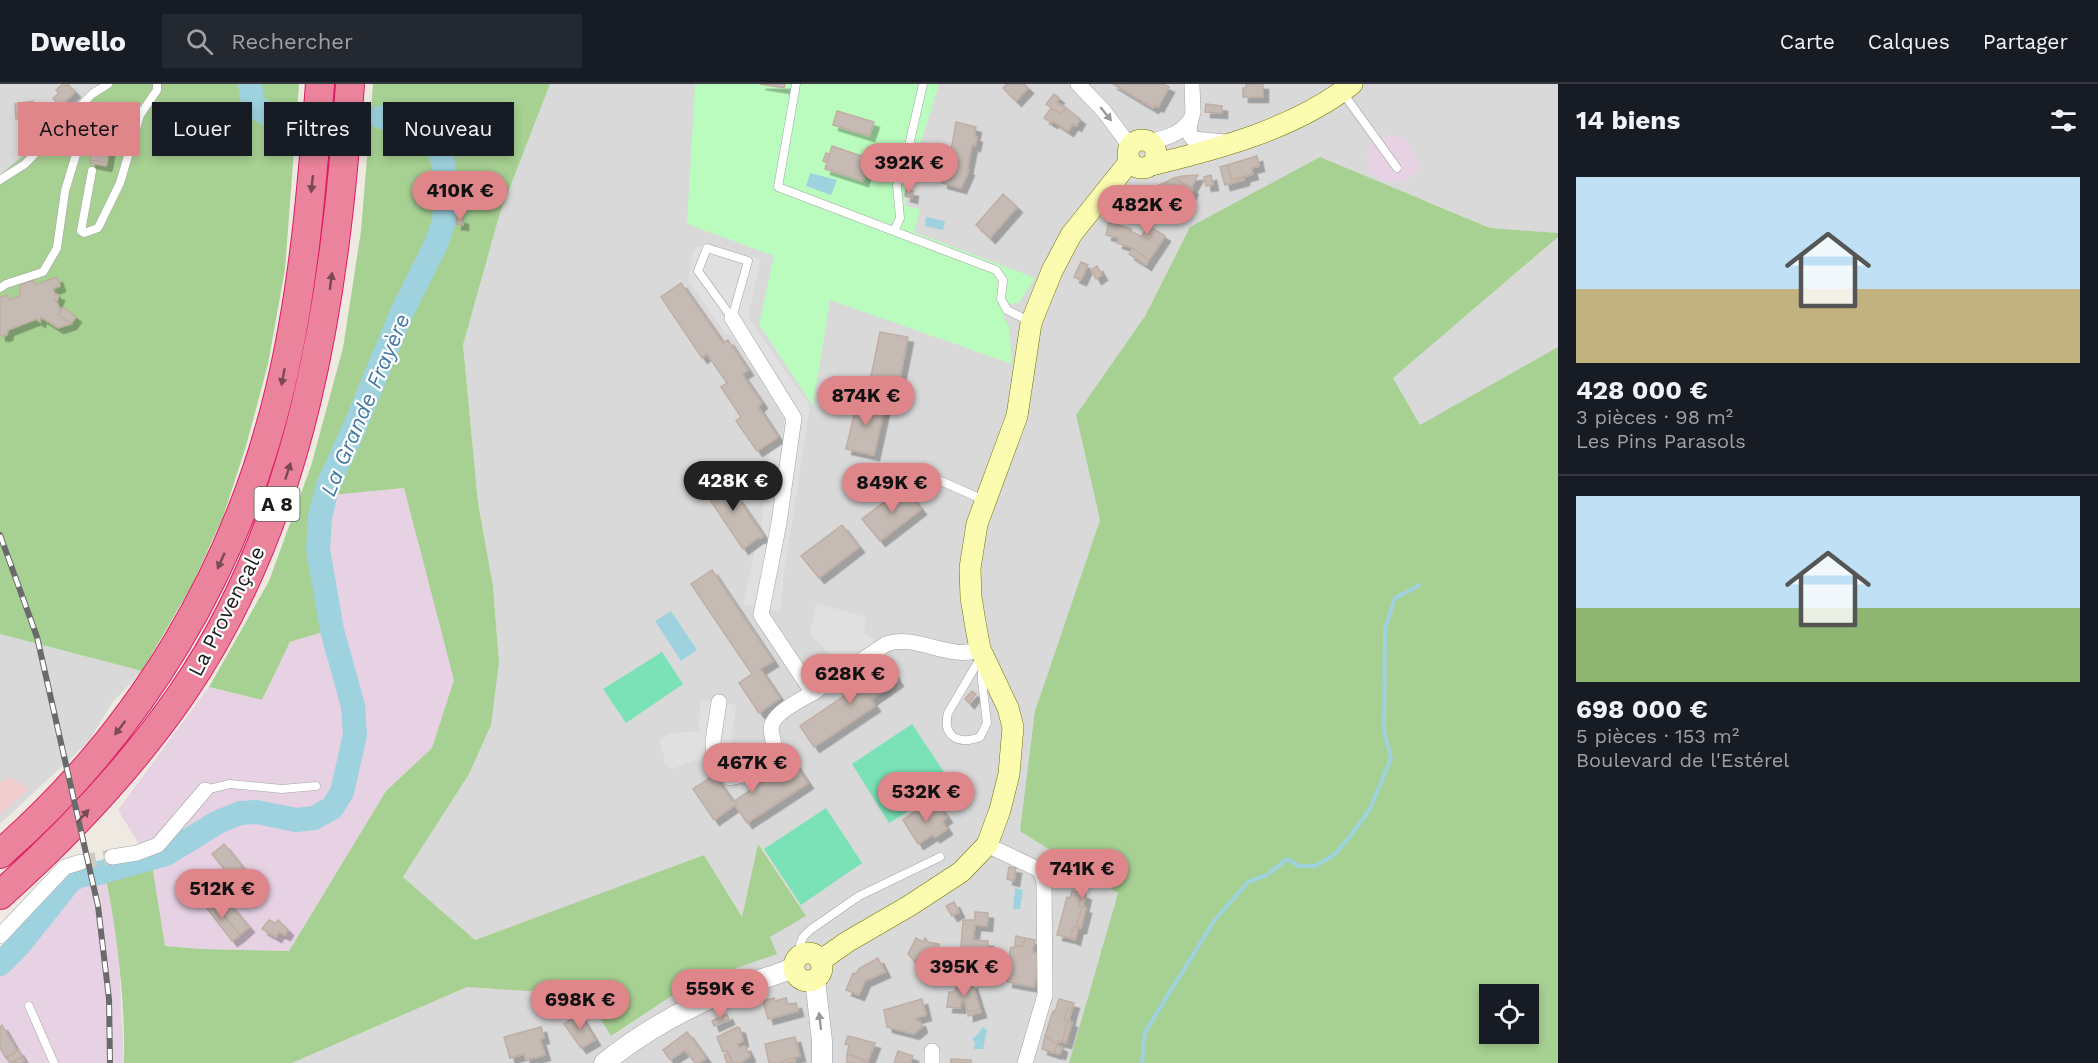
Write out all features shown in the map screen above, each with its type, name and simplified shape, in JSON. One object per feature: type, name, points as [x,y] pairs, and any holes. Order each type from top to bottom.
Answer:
[{"type":"highway","name":"La Provençale","points":[[0,854],[52,806],[88,768],[119,730],[154,681],[188,627],[238,523],[262,455],[280,389],[292,328],[306,239],[320,84]]},
{"type":"highway","name":"La Provençale","points":[[0,894],[74,826],[149,740],[182,694],[214,643],[267,531],[290,468],[319,349],[338,222],[350,84]]},
{"type":"main road","points":[[808,965],[909,906],[961,872],[987,845],[1000,810],[1009,774],[1013,727],[1008,708],[981,652],[970,597],[970,568],[977,524],[1017,416],[1031,322],[1052,271],[1071,235],[1094,204],[1143,155],[1205,150],[1232,143],[1277,128],[1347,88]]},
{"type":"street","points":[[1078,84],[1143,155],[1181,130],[1191,119]]},
{"type":"street","points":[[1192,86],[1190,135],[1193,139],[1232,143]]},
{"type":"street","points":[[732,318],[794,418],[779,523],[760,615],[813,693]]},
{"type":"street","points":[[719,702],[713,741],[714,755],[730,778],[746,775],[766,763],[774,748],[770,727],[773,720],[790,706],[886,644],[896,640],[911,641],[966,652],[981,652]]},
{"type":"street","points":[[112,857],[137,853],[158,845],[205,790]]},
{"type":"street","points":[[987,845],[1040,870],[1044,882],[1046,995],[1025,1063]]},
{"type":"street","points":[[0,936],[65,867],[81,861]]},
{"type":"street","points":[[604,1063],[641,1035],[704,1000],[808,965],[822,1041],[822,1063]]},
{"type":"lane","points":[[84,102],[108,84]]},
{"type":"lane","points":[[92,171],[81,231],[84,233],[98,228],[120,183],[140,115],[157,90],[157,84]]},
{"type":"lane","points":[[796,84],[778,187],[996,270],[1003,280],[1001,299],[1007,310],[1031,322]]},
{"type":"lane","points":[[894,231],[900,218],[897,185],[905,163],[923,84]]},
{"type":"lane","points":[[1347,88],[1397,168]]},
{"type":"lane","points":[[0,180],[25,164],[33,156]]},
{"type":"lane","points":[[0,288],[44,272],[57,248],[65,191],[76,156]]},
{"type":"lane","points":[[707,248],[748,261],[732,318],[698,271],[707,248]]},
{"type":"lane","points":[[891,469],[927,475],[985,501]]},
{"type":"lane","points":[[981,652],[987,723],[980,737],[972,741],[963,741],[948,732],[945,723],[953,702],[981,652]]},
{"type":"lane","points":[[205,790],[230,784],[282,789],[316,786]]},
{"type":"lane","points":[[808,965],[800,945],[803,937],[810,930],[859,896],[940,857]]},
{"type":"lane","points":[[29,1006],[54,1063]]},
{"type":"lane","points":[[616,1063],[642,1042],[641,1035]]},
{"type":"shaded area","points":[[0,84],[107,84],[86,102],[18,102],[18,156],[22,156],[0,175]]},
{"type":"shaded area","points":[[550,84],[1558,84],[1558,233],[1490,228],[1427,201],[1190,227],[1145,316],[1076,415],[1100,520],[1035,711],[1118,893],[1069,1063],[292,1063],[467,987],[586,995],[612,1036],[690,984],[776,953],[770,937],[758,845],[742,917],[704,855],[475,940],[403,877],[469,774],[499,662],[493,586],[478,503],[463,345],[500,213]]},
{"type":"shaded area","points":[[1391,135],[1401,137],[1409,143],[1414,158],[1422,168],[1407,180],[1390,182],[1371,173],[1367,153],[1380,137]]},
{"type":"shaded area","points":[[1558,237],[1558,347],[1420,426],[1393,378]]},
{"type":"shaded area","points":[[704,244],[761,259],[748,317],[810,406],[780,612],[743,604],[755,551],[767,540],[761,525],[770,451],[782,445],[784,418],[731,334],[726,335],[688,280],[693,251]]},
{"type":"shaded area","points":[[404,488],[455,680],[432,748],[386,791],[289,951],[164,946],[152,865],[118,810],[209,687],[262,700],[290,642],[326,631],[321,529],[332,495]]},
{"type":"shaded area","points":[[816,603],[866,617],[864,633],[881,644],[847,667],[810,634]]},
{"type":"shaded area","points":[[0,634],[142,671],[112,703],[88,742],[0,824]]},
{"type":"shaded area","points":[[700,700],[736,705],[731,744],[733,753],[744,765],[747,783],[727,787],[713,770],[698,759],[672,769],[665,763],[660,740],[669,734],[689,731],[699,733]]},
{"type":"shaded area","points":[[10,777],[29,789],[0,815],[0,782]]},
{"type":"shaded area","points":[[106,879],[119,960],[124,1063],[0,1063],[0,948],[48,899],[82,885]]},
{"type":"green space","points":[[107,84],[299,84],[298,102],[264,102],[264,156],[294,156],[285,269],[268,364],[246,446],[223,517],[192,585],[142,671],[0,634],[0,175],[22,156],[140,156],[140,102],[86,102]]},
{"type":"green space","points":[[373,84],[550,84],[500,213],[463,345],[478,503],[493,586],[499,662],[491,725],[469,774],[403,877],[475,940],[704,855],[742,917],[758,844],[806,916],[770,937],[777,954],[690,984],[611,1036],[586,995],[467,987],[292,1063],[124,1063],[120,970],[106,879],[152,865],[165,946],[289,951],[386,791],[432,748],[454,680],[404,488],[332,495],[321,529],[326,631],[290,642],[262,700],[209,687],[269,581],[311,466],[343,348],[361,231],[367,156],[371,156]]},
{"type":"green space","points":[[695,84],[939,84],[906,190],[906,206],[920,209],[914,232],[1035,278],[1019,303],[1010,304],[1003,316],[1009,326],[1012,364],[830,300],[813,406],[759,324],[774,256],[687,224]]},
{"type":"green space","points":[[1320,157],[1490,228],[1558,233],[1558,237],[1393,378],[1420,425],[1558,347],[1558,1063],[1069,1063],[1118,893],[1020,831],[1035,711],[1100,520],[1076,415],[1145,316],[1190,227]]},
{"type":"green space","points":[[662,652],[683,684],[626,723],[603,689]]},
{"type":"green space","points":[[912,724],[952,784],[889,823],[852,764]]},
{"type":"green space","points":[[826,808],[862,863],[801,905],[764,849]]},
{"type":"water","points":[[810,173],[837,180],[831,195],[806,186]]},
{"type":"water","points":[[926,217],[945,221],[943,230],[925,226]]},
{"type":"water","points":[[671,611],[697,650],[681,661],[655,621]]},
{"type":"water","points":[[1015,888],[1023,890],[1020,909],[1013,909]]},
{"type":"water","points":[[983,1027],[987,1030],[983,1049],[974,1049],[975,1043],[972,1038]]},
{"type":"building","points":[[63,84],[66,86],[68,84],[75,92],[64,102],[56,102],[53,98],[59,93],[56,90]]},
{"type":"building","points":[[760,84],[785,84],[784,88]]},
{"type":"building","points":[[1007,84],[1024,84],[1028,88],[1016,101],[1003,88]]},
{"type":"building","points":[[1113,84],[1163,84],[1169,87],[1158,107],[1155,105],[1153,108]]},
{"type":"building","points":[[1246,84],[1263,84],[1263,97],[1243,97],[1243,88],[1246,88]]},
{"type":"building","points":[[1054,94],[1059,98],[1056,102],[1066,108],[1061,114],[1046,104]]},
{"type":"building","points":[[15,104],[18,104],[18,119],[16,119]]},
{"type":"building","points":[[1206,104],[1222,106],[1222,113],[1205,112]]},
{"type":"building","points":[[1051,108],[1061,114],[1066,108],[1080,119],[1076,126],[1073,124],[1068,131],[1044,118]]},
{"type":"building","points":[[837,111],[874,122],[869,136],[833,125]]},
{"type":"building","points":[[956,122],[976,127],[974,136],[977,137],[975,146],[972,145],[967,170],[969,170],[961,188],[942,183]]},
{"type":"building","points":[[832,146],[870,159],[863,181],[825,169]]},
{"type":"building","points":[[826,153],[830,154],[827,163],[823,161]]},
{"type":"building","points":[[91,156],[108,156],[107,163],[90,160]]},
{"type":"building","points":[[1257,156],[1259,166],[1251,168],[1253,174],[1232,180],[1227,165]]},
{"type":"building","points":[[90,160],[107,163],[106,166],[90,163]]},
{"type":"building","points":[[1227,165],[1232,180],[1244,177],[1244,180],[1225,185],[1220,167]]},
{"type":"building","points":[[1198,175],[1191,188],[1174,178],[1182,176]]},
{"type":"building","points":[[1211,175],[1213,185],[1206,186],[1204,177]]},
{"type":"building","points":[[1174,178],[1193,189],[1187,200],[1166,182]]},
{"type":"building","points":[[1166,182],[1184,199],[1171,193],[1154,199],[1151,189]]},
{"type":"building","points":[[1151,189],[1154,199],[1145,193]]},
{"type":"building","points":[[906,190],[913,191],[912,198],[905,196]]},
{"type":"building","points":[[1171,193],[1179,198],[1173,201],[1164,196]]},
{"type":"building","points":[[1003,194],[1017,207],[990,238],[976,225]]},
{"type":"building","points":[[457,218],[463,219],[463,225],[456,224]]},
{"type":"building","points":[[1109,222],[1131,229],[1132,232],[1149,240],[1152,236],[1145,231],[1149,226],[1165,236],[1149,260],[1133,248],[1117,243],[1119,238],[1106,235]]},
{"type":"building","points":[[1145,231],[1152,236],[1149,240],[1142,236]]},
{"type":"building","points":[[1133,248],[1149,260],[1146,265],[1129,254]]},
{"type":"building","points":[[1081,262],[1088,265],[1081,280],[1074,277]]},
{"type":"building","points":[[1097,266],[1102,275],[1096,279],[1091,270]]},
{"type":"building","points":[[57,277],[60,286],[53,289],[55,294],[59,295],[57,301],[55,300],[61,310],[58,314],[71,324],[58,328],[41,317],[40,322],[36,319],[8,330],[7,335],[0,335],[0,297],[7,295],[9,300],[20,296],[20,285],[33,280],[35,285]]},
{"type":"building","points":[[681,283],[723,343],[728,340],[748,370],[742,374],[762,403],[758,407],[778,437],[757,451],[736,421],[741,417],[721,387],[727,383],[707,354],[702,358],[661,297]]},
{"type":"building","points":[[63,307],[76,317],[71,324],[58,314]]},
{"type":"building","points":[[880,332],[908,337],[898,387],[870,381]]},
{"type":"building","points":[[858,399],[885,405],[874,455],[846,449]]},
{"type":"building","points":[[722,475],[763,535],[743,549],[702,488]]},
{"type":"building","points":[[904,487],[921,509],[880,541],[862,519]]},
{"type":"building","points":[[842,525],[859,547],[819,578],[801,556]]},
{"type":"building","points":[[712,570],[773,661],[760,669],[780,698],[759,713],[739,683],[752,674],[691,584]]},
{"type":"building","points":[[885,660],[898,681],[871,700],[875,706],[814,747],[800,726],[860,685],[857,679]]},
{"type":"building","points":[[972,691],[976,694],[969,703],[965,699]]},
{"type":"building","points":[[793,761],[808,783],[747,823],[735,805],[714,820],[693,789],[714,775],[733,802]]},
{"type":"building","points":[[936,802],[947,817],[942,821],[947,829],[918,844],[903,820],[923,806],[925,809]]},
{"type":"building","points":[[224,844],[253,880],[242,891],[212,854]]},
{"type":"building","points":[[1009,867],[1016,868],[1014,881],[1007,879]]},
{"type":"building","points":[[218,890],[249,927],[240,935],[209,898]]},
{"type":"building","points":[[1072,891],[1082,893],[1079,906],[1082,907],[1071,938],[1057,935],[1067,897],[1070,898]]},
{"type":"building","points":[[1082,893],[1086,895],[1083,907],[1079,906]]},
{"type":"building","points":[[209,898],[240,935],[232,941],[203,903]]},
{"type":"building","points":[[954,902],[959,912],[952,916],[946,906]]},
{"type":"building","points":[[1082,907],[1086,908],[1081,928],[1076,927]]},
{"type":"building","points":[[975,912],[988,913],[987,926],[975,925],[973,940],[988,941],[987,959],[972,958],[973,948],[961,947],[963,920],[975,920]]},
{"type":"building","points":[[269,920],[276,923],[278,920],[288,930],[285,935],[279,932],[276,937],[262,929]]},
{"type":"building","points":[[1074,926],[1078,927],[1075,940],[1071,938]]},
{"type":"building","points":[[1016,936],[1025,938],[1023,947],[1015,945]]},
{"type":"building","points":[[916,938],[923,942],[925,938],[928,942],[939,944],[937,969],[931,968],[932,964],[922,963],[918,958],[914,961],[908,954]]},
{"type":"building","points":[[1025,938],[1035,940],[1032,952],[1041,954],[1034,987],[1007,982],[1009,971],[1006,970],[1011,947],[1014,948],[1015,945],[1023,947]]},
{"type":"building","points":[[878,958],[885,972],[865,981],[859,995],[846,990],[853,973],[855,974],[860,968]]},
{"type":"building","points":[[918,958],[922,963],[932,964],[931,968],[920,967],[914,961]]},
{"type":"building","points":[[972,983],[980,1009],[968,1012],[964,1001],[961,1002],[960,1008],[947,1007],[949,992],[954,992],[956,988]]},
{"type":"building","points":[[774,998],[775,1001],[786,998],[788,1005],[796,1003],[798,1011],[768,1019],[763,1001]]},
{"type":"building","points":[[922,999],[926,1015],[916,1018],[922,1027],[914,1034],[887,1027],[884,1010]]},
{"type":"building","points":[[1059,999],[1074,1003],[1072,1009],[1068,1008],[1064,1020],[1068,1021],[1062,1042],[1058,1041],[1057,1044],[1045,1036]]},
{"type":"building","points":[[1068,1008],[1072,1009],[1069,1021],[1064,1020]]},
{"type":"building","points":[[980,1009],[981,1012],[968,1016],[968,1012]]},
{"type":"building","points":[[579,1014],[595,1040],[581,1048],[564,1024]]},
{"type":"building","points":[[727,1014],[729,1019],[714,1026],[712,1021]]},
{"type":"building","points":[[1068,1021],[1072,1022],[1066,1043],[1062,1042]]},
{"type":"building","points":[[2,1025],[17,1051],[6,1058],[0,1048],[0,1027]]},
{"type":"building","points":[[541,1027],[544,1038],[540,1039],[545,1055],[526,1060],[524,1054],[510,1058],[504,1037]]},
{"type":"building","points":[[737,1027],[740,1028],[743,1041],[737,1044],[739,1048],[745,1046],[750,1056],[740,1063],[733,1063],[727,1050],[723,1052],[717,1037]]},
{"type":"building","points":[[687,1032],[706,1058],[699,1063],[695,1063],[685,1050],[670,1060],[663,1050]]},
{"type":"building","points":[[848,1036],[875,1043],[868,1061],[847,1054],[849,1045],[845,1044]]},
{"type":"building","points":[[1045,1036],[1057,1044],[1054,1053],[1042,1049]]},
{"type":"building","points":[[795,1037],[800,1056],[782,1061],[782,1063],[769,1063],[765,1044]]},
{"type":"building","points":[[1057,1044],[1062,1047],[1060,1054],[1054,1053]]},
{"type":"building","points":[[18,1050],[22,1057],[10,1063],[6,1057]]},
{"type":"building","points":[[898,1051],[913,1056],[910,1063],[894,1063]]},
{"type":"building","points":[[728,1053],[733,1063],[727,1063],[724,1055]]},
{"type":"building","points":[[847,1054],[868,1061],[868,1063],[847,1063]]},
{"type":"building","points":[[22,1057],[24,1061],[12,1063]]},
{"type":"building","points":[[794,1058],[795,1062],[782,1063],[782,1061]]},
{"type":"building","points":[[951,1059],[971,1060],[971,1063],[951,1063]]},
{"type":"waterway","name":"La Grande Frayère","points":[[250,84],[253,105],[264,112]]},
{"type":"waterway","name":"La Grande Frayère","points":[[0,964],[19,945],[70,881],[81,875],[99,873],[166,854],[218,822],[240,813],[256,812],[296,820],[314,818],[332,808],[342,792],[355,735],[353,706],[332,630],[318,549],[320,517],[328,485],[402,312],[436,244],[444,221],[446,191],[443,162],[431,137],[419,128],[381,117]]},
{"type":"waterway","points":[[1142,1063],[1145,1032],[1214,921],[1248,882],[1267,875],[1287,859],[1299,866],[1315,866],[1334,855],[1370,809],[1391,758],[1384,731],[1385,629],[1395,598],[1420,585]]},
{"type":"tunnel","points":[[81,862],[112,857]]},
{"type":"railway","points":[[0,535],[37,637],[98,906],[109,999],[110,1063]]}]
